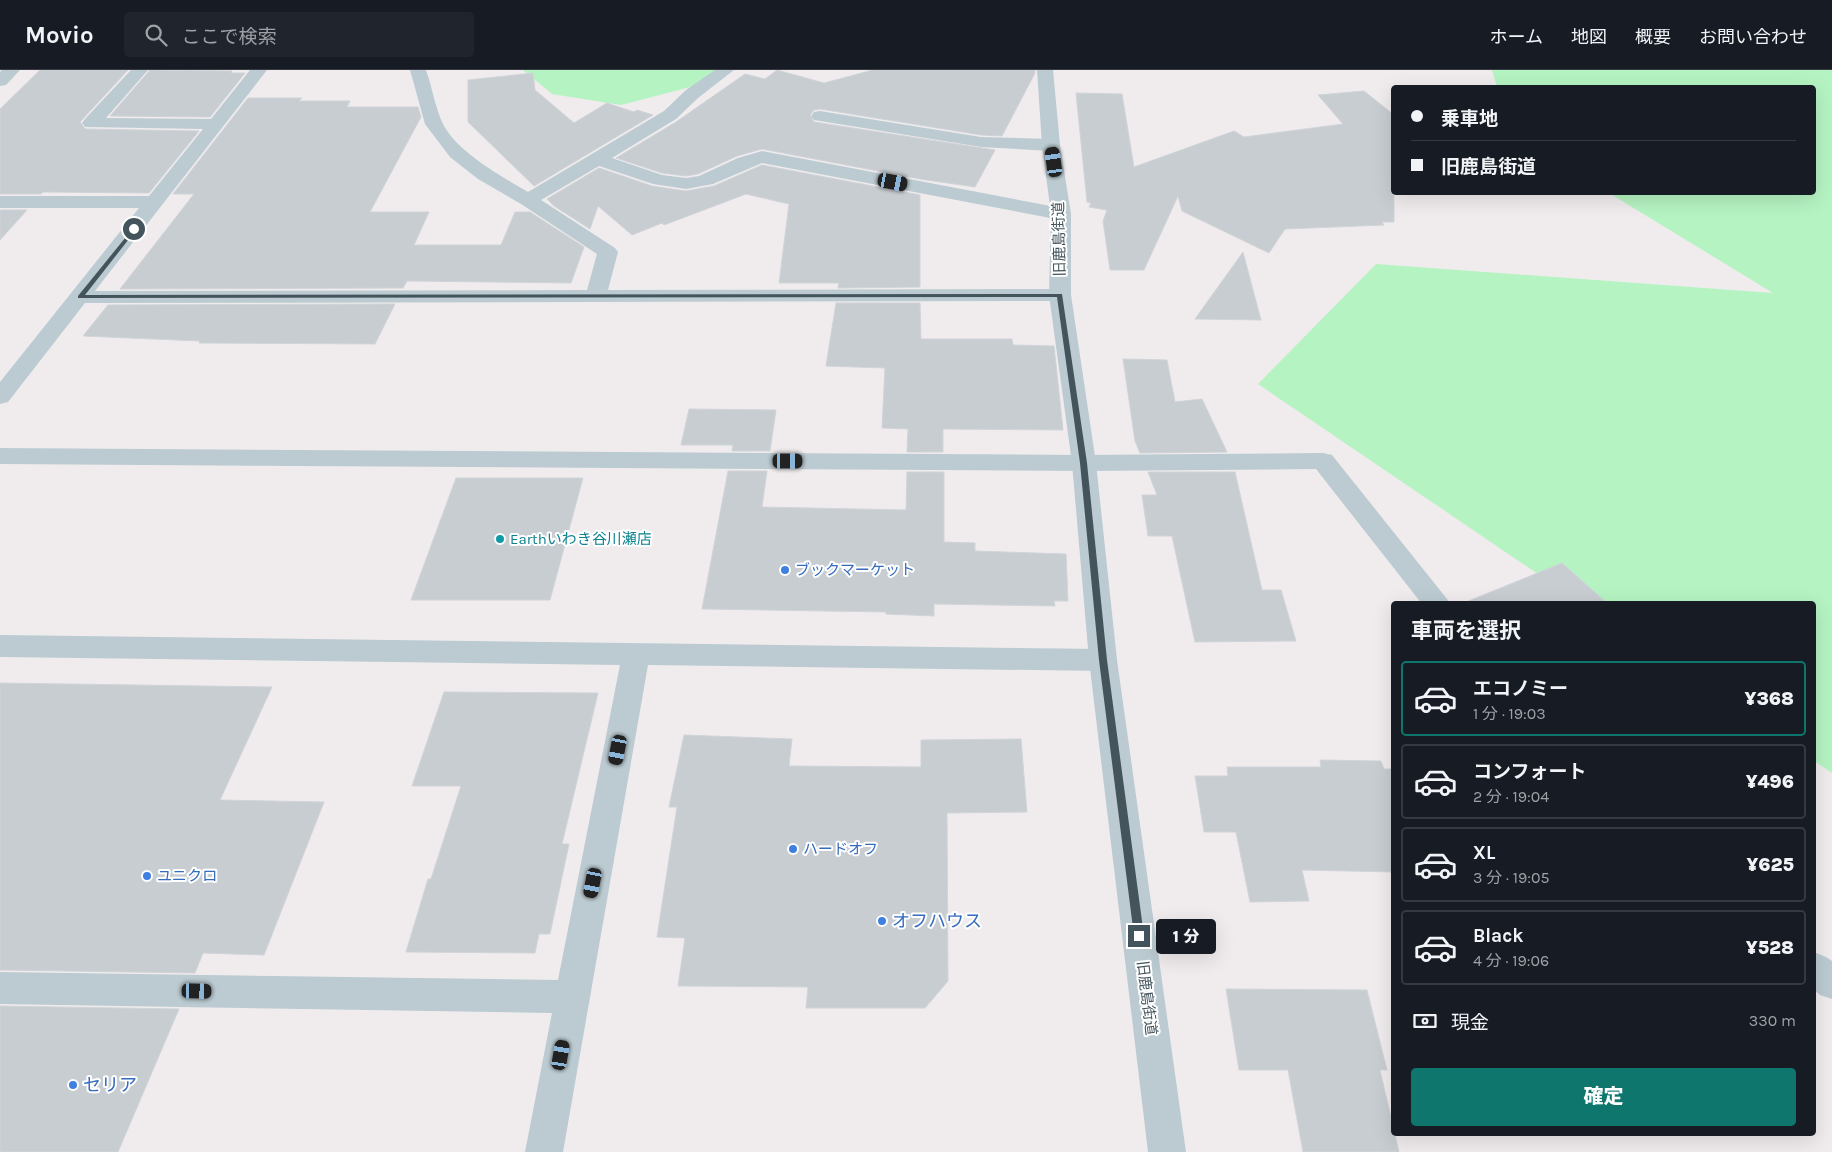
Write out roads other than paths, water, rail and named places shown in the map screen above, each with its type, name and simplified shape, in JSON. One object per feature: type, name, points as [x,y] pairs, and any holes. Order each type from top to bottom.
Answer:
[{"type":"street","points":[[0,81],[12,70]]},
{"type":"street","points":[[140,70],[91,124],[217,124]]},
{"type":"street","points":[[0,397],[259,70]]},
{"type":"street","points":[[418,70],[434,124],[457,153],[485,175],[528,200],[608,252],[596,295]]},
{"type":"street","points":[[528,200],[670,115],[692,94],[726,70]]},
{"type":"street","name":"旧鹿島街道","points":[[1046,70],[1051,145],[1061,214],[1060,295],[1084,463],[1103,660],[1167,1152]]},
{"type":"street","points":[[820,116],[981,142],[1051,145]]},
{"type":"street","points":[[598,159],[671,183],[699,182],[749,159],[762,157],[1061,214]]},
{"type":"street","points":[[0,202],[155,202]]},
{"type":"street","points":[[80,297],[1060,295]]},
{"type":"street","points":[[0,456],[1084,463],[1323,461],[1435,601]]},
{"type":"street","points":[[0,646],[1103,660]]},
{"type":"street","points":[[544,1152],[636,655]]},
{"type":"street","points":[[1816,970],[1832,983]]},
{"type":"street","points":[[0,988],[572,997]]},
{"type":"place","name":"Earthいわき谷川瀬店","points":[[500,539]]},
{"type":"place","name":"ブックマーケット","points":[[785,570]]},
{"type":"place","name":"ハードオフ","points":[[793,849]]},
{"type":"place","name":"ユニクロ","points":[[147,876]]},
{"type":"place","name":"オフハウス","points":[[882,921]]},
{"type":"place","name":"セリア","points":[[73,1085]]}]
